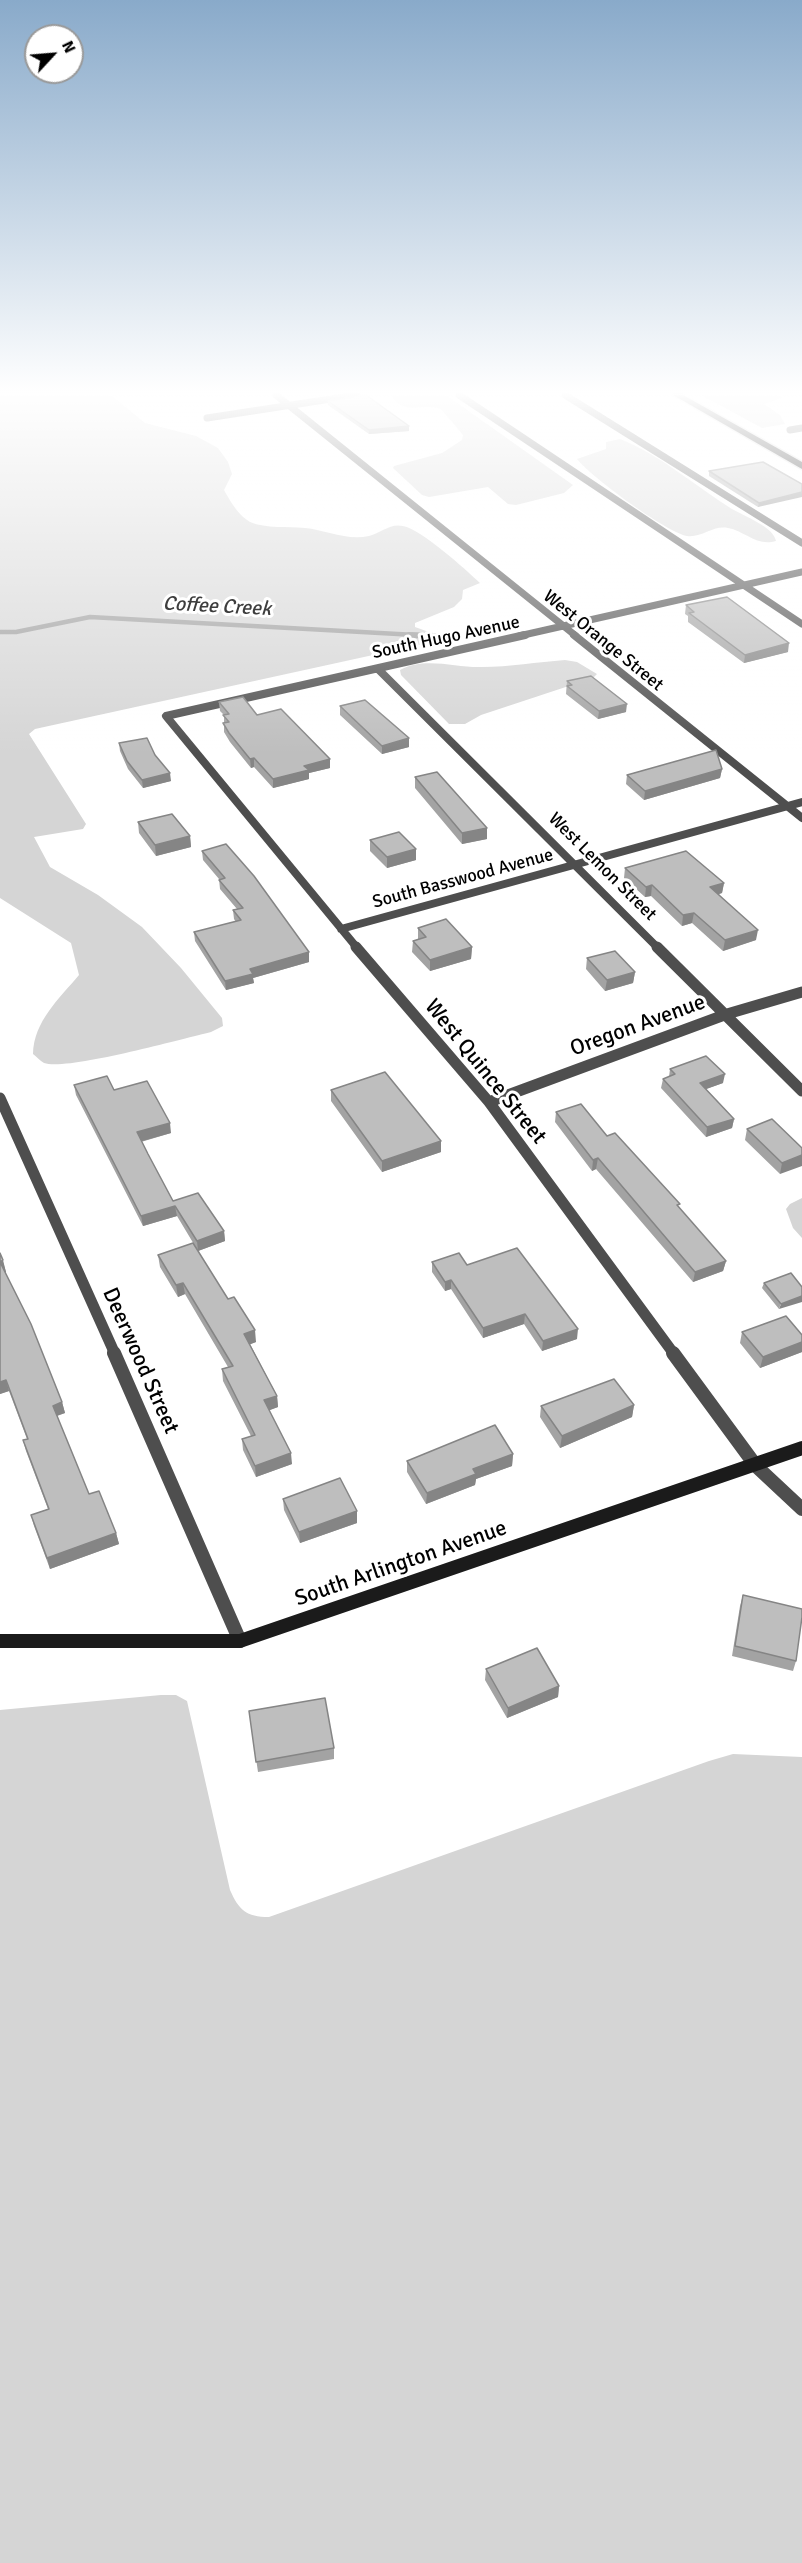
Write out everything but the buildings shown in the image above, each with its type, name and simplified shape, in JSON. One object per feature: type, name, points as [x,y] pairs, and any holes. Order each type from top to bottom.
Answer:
[{"type":"main road","name":"South Arlington Avenue","points":[[0,1641],[240,1641],[756,1466],[802,1448]]},
{"type":"street","name":"West Orange Street","points":[[423,515],[802,818]]},
{"type":"street","points":[[640,515],[802,624]]},
{"type":"street","points":[[757,515],[802,543]]},
{"type":"street","name":"South Hugo Avenue","points":[[166,716],[563,628],[802,572]]},
{"type":"street","name":"West Lemon Street","points":[[378,669],[802,1091]]},
{"type":"street","name":"West Quince Street","points":[[166,716],[341,929],[489,1102],[756,1466],[802,1509]]},
{"type":"street","name":"South Basswood Avenue","points":[[341,929],[802,802]]},
{"type":"street","name":"Oregon Avenue","points":[[489,1102],[727,1014],[802,992]]},
{"type":"street","name":"Deerwood Street","points":[[0,1098],[53,1212],[240,1641]]},
{"type":"shaded area","points":[[0,515],[242,515],[256,524],[313,529],[353,537],[369,536],[398,525],[421,534],[480,583],[463,590],[462,599],[454,607],[415,623],[415,627],[440,636],[428,643],[35,729],[29,734],[86,824],[83,829],[34,837],[50,867],[98,895],[142,927],[181,968],[222,1018],[223,1026],[211,1032],[99,1059],[76,1063],[44,1063],[33,1054],[38,1031],[49,1011],[79,975],[71,943],[0,898]]},
{"type":"shaded area","points":[[647,515],[743,515],[770,531],[776,541],[763,542],[728,528],[687,536]]},
{"type":"shaded area","points":[[565,660],[577,662],[597,674],[593,678],[481,715],[465,724],[449,724],[401,675],[400,670],[430,663],[492,667]]},
{"type":"shaded area","points":[[802,1198],[802,1238],[793,1228],[786,1209],[790,1204]]},
{"type":"shaded area","points":[[176,1695],[187,1701],[230,1890],[244,1911],[261,1917],[269,1917],[709,1761],[733,1754],[802,1757],[802,2563],[0,2563],[0,1710]]},
{"type":"waterway","name":"Coffee Creek","points":[[0,632],[16,632],[90,617],[434,636],[409,635]]}]
